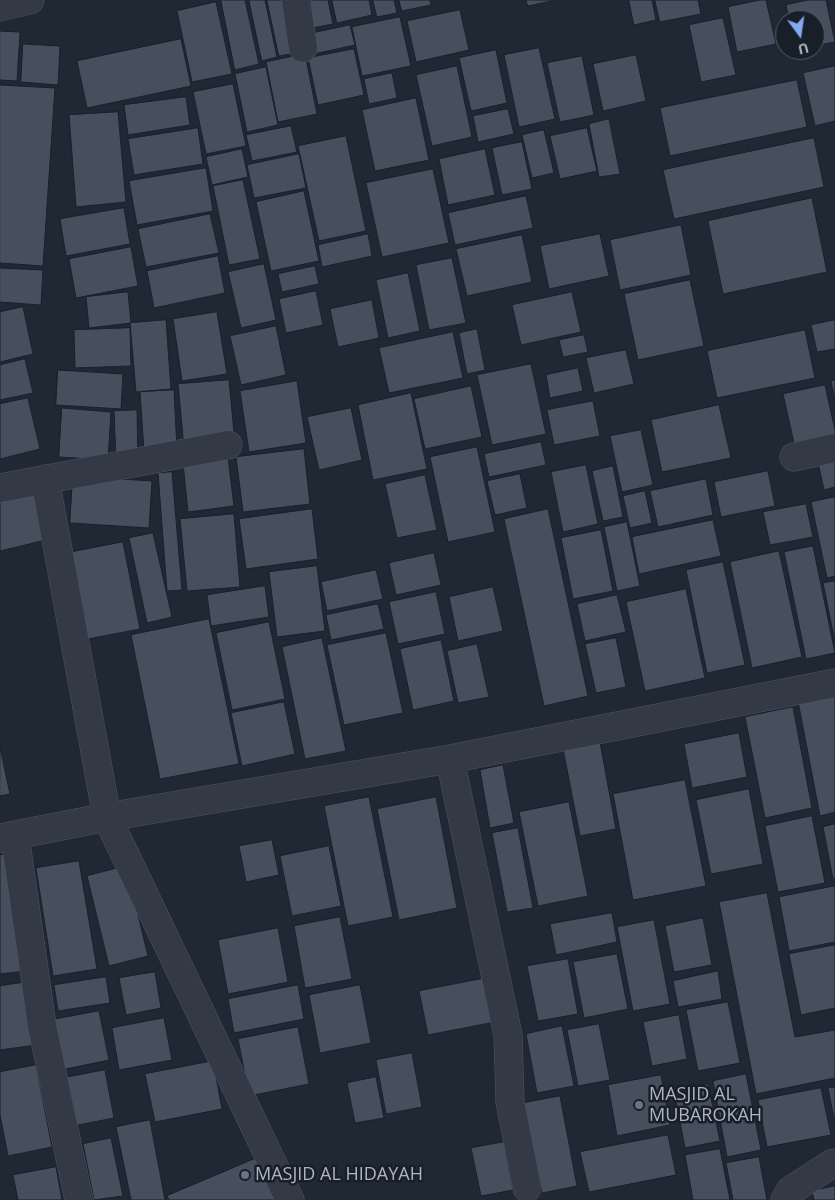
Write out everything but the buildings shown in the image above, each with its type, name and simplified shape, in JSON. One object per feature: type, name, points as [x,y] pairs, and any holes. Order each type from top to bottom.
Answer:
[{"type":"street","points":[[0,7],[30,0]]},
{"type":"street","points":[[296,0],[303,48]]},
{"type":"street","points":[[0,488],[228,445]]},
{"type":"street","points":[[794,457],[835,448]]},
{"type":"street","points":[[45,479],[107,817],[290,1200]]},
{"type":"street","points":[[79,1200],[42,1026],[7,837],[107,817],[450,759],[835,683]]},
{"type":"street","points":[[450,759],[508,1035],[510,1102],[527,1188]]},
{"type":"street","points":[[784,1200],[790,1191],[833,1163]]},
{"type":"place","name":"MASJID AL MUBAROKAH","points":[[639,1105]]},
{"type":"place","name":"MASJID AL HIDAYAH","points":[[245,1175]]}]
